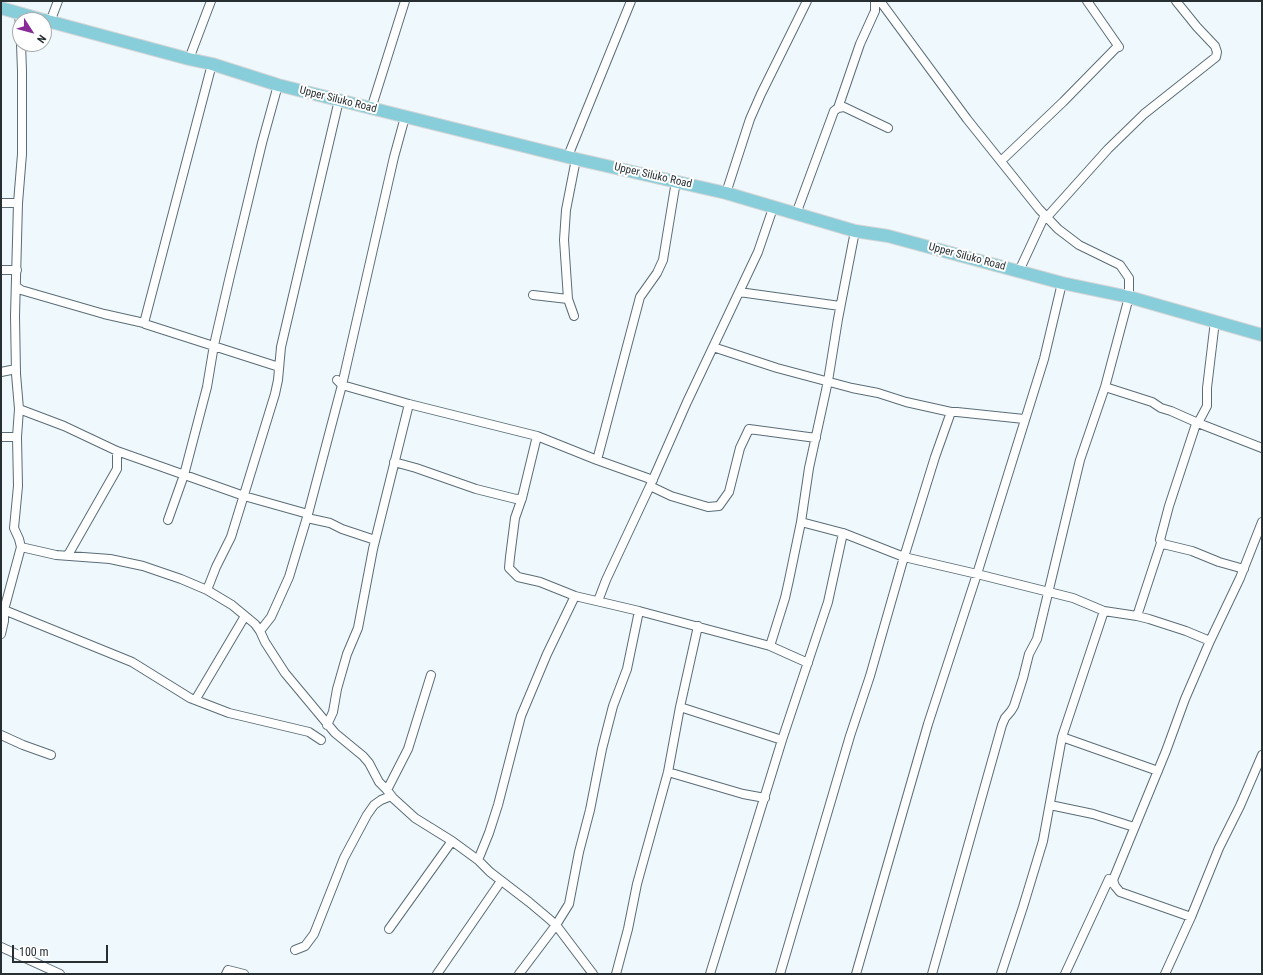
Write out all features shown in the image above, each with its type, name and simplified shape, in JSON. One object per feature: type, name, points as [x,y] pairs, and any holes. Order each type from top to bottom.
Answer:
[{"type":"main road","name":"Upper Siluko Road","points":[[1,8],[15,12]]},
{"type":"main road","name":"Upper Siluko Road","points":[[52,23],[212,64],[278,85],[371,109],[726,193],[855,231],[888,236],[1062,283],[1129,297],[1262,335]]},
{"type":"street","points":[[51,12],[58,1]]},
{"type":"street","points":[[189,59],[211,1]]},
{"type":"street","points":[[371,109],[405,1]]},
{"type":"street","points":[[574,316],[565,298],[564,232],[572,157],[631,1]]},
{"type":"street","points":[[726,193],[750,119],[807,1]]},
{"type":"street","points":[[796,214],[834,111],[838,108],[860,44],[875,11],[875,1]]},
{"type":"street","points":[[880,1],[967,119],[1046,216],[1058,229],[1079,245],[1120,265],[1129,278],[1129,297],[1105,388],[1080,460],[1037,639],[1029,654],[1014,706],[1005,718],[1002,725],[932,974]]},
{"type":"street","points":[[1001,161],[1119,46],[1087,1]]},
{"type":"street","points":[[1019,271],[1046,216],[1108,148],[1144,114],[1216,57],[1217,52],[1215,46],[1176,1]]},
{"type":"street","points":[[1,634],[4,621],[4,610],[21,547],[14,528],[18,486],[17,437],[19,409],[16,369],[18,203],[22,154],[21,52]]},
{"type":"street","points":[[144,323],[212,64]]},
{"type":"street","points":[[168,520],[184,475],[208,387],[214,345],[246,206],[278,85]]},
{"type":"street","points":[[206,590],[231,537],[275,394],[278,380],[281,347],[339,100]]},
{"type":"street","points":[[838,108],[844,107],[888,128]]},
{"type":"street","points":[[260,631],[271,618],[289,577],[307,516],[405,117]]},
{"type":"street","points":[[598,460],[640,297],[657,273],[663,260],[676,181]]},
{"type":"street","points":[[1,203],[18,203]]},
{"type":"street","points":[[598,601],[606,580],[652,483],[687,402],[758,252],[773,208]]},
{"type":"street","points":[[770,646],[785,598],[801,522],[855,231]]},
{"type":"street","points":[[1,270],[17,270]]},
{"type":"street","points":[[856,974],[928,724],[977,574],[1024,419],[1044,359],[1062,283]]},
{"type":"street","points":[[17,287],[21,290],[104,314],[144,323],[279,367]]},
{"type":"street","points":[[739,292],[840,306]]},
{"type":"street","points":[[1137,616],[1162,543],[1160,540],[1169,506],[1194,427],[1198,423],[1207,406],[1207,388],[1215,322]]},
{"type":"street","points":[[713,347],[777,368],[852,388],[878,393],[906,402],[951,412],[1024,419]]},
{"type":"street","points":[[1,372],[16,369]]},
{"type":"street","points":[[339,383],[409,404],[537,436],[652,483],[671,496],[708,507],[719,506],[729,492],[740,448],[749,429],[816,438]]},
{"type":"street","points":[[1105,388],[1145,400],[1161,408],[1262,448]]},
{"type":"street","points":[[327,725],[333,712],[337,689],[347,654],[358,628],[375,540],[409,404]]},
{"type":"street","points":[[19,409],[64,426],[117,451],[244,496],[322,520],[342,529],[375,540]]},
{"type":"street","points":[[780,974],[850,736],[870,676],[904,557],[935,457],[951,412]]},
{"type":"street","points":[[537,436],[522,498],[515,518],[509,568],[518,577],[540,582],[575,596],[698,626],[770,646],[808,663]]},
{"type":"street","points":[[1,437],[17,437]]},
{"type":"street","points":[[68,555],[117,469],[117,451]]},
{"type":"street","points":[[394,462],[476,489],[516,499],[522,498]]},
{"type":"street","points":[[801,522],[843,533],[904,557],[1073,598],[1104,611],[1137,616],[1186,631],[1210,641]]},
{"type":"street","points":[[1115,886],[1113,880],[1158,771],[1185,699],[1210,641],[1244,569],[1262,522]]},
{"type":"street","points":[[710,974],[782,740],[828,602],[843,533]]},
{"type":"street","points":[[1162,543],[1192,551],[1219,562],[1244,569]]},
{"type":"street","points":[[21,547],[56,555],[110,559],[143,566],[206,590],[232,605],[260,631],[265,642],[285,673],[327,725],[344,743],[363,756],[379,782],[389,793],[415,818],[452,841],[478,860],[501,881],[556,925],[593,974]]},
{"type":"street","points":[[478,860],[498,805],[520,716],[575,596]]},
{"type":"street","points":[[4,610],[132,662],[190,698],[229,713],[310,732],[321,740]]},
{"type":"street","points":[[519,974],[556,925],[570,898],[606,735],[613,706],[627,669],[639,611]]},
{"type":"street","points":[[1001,974],[1043,841],[1062,737],[1104,611]]},
{"type":"street","points":[[197,697],[244,616]]},
{"type":"street","points":[[616,974],[628,929],[637,884],[668,772],[680,707],[698,626]]},
{"type":"street","points":[[295,950],[305,946],[314,934],[344,858],[367,815],[374,805],[389,793],[408,749],[431,676]]},
{"type":"street","points":[[680,707],[782,740]]},
{"type":"street","points":[[1,735],[51,755]]},
{"type":"street","points":[[1062,737],[1158,771]]},
{"type":"street","points":[[1165,974],[1191,917],[1219,848],[1240,806],[1262,755]]},
{"type":"street","points":[[668,772],[743,794],[765,798]]},
{"type":"street","points":[[1050,805],[1093,814],[1134,827]]},
{"type":"street","points":[[389,929],[452,841]]},
{"type":"street","points":[[1065,974],[1109,879],[1120,892],[1191,917]]},
{"type":"street","points":[[437,974],[501,881]]},
{"type":"street","points":[[1,947],[60,974]]},
{"type":"street","points":[[226,974],[228,970],[244,974]]}]
